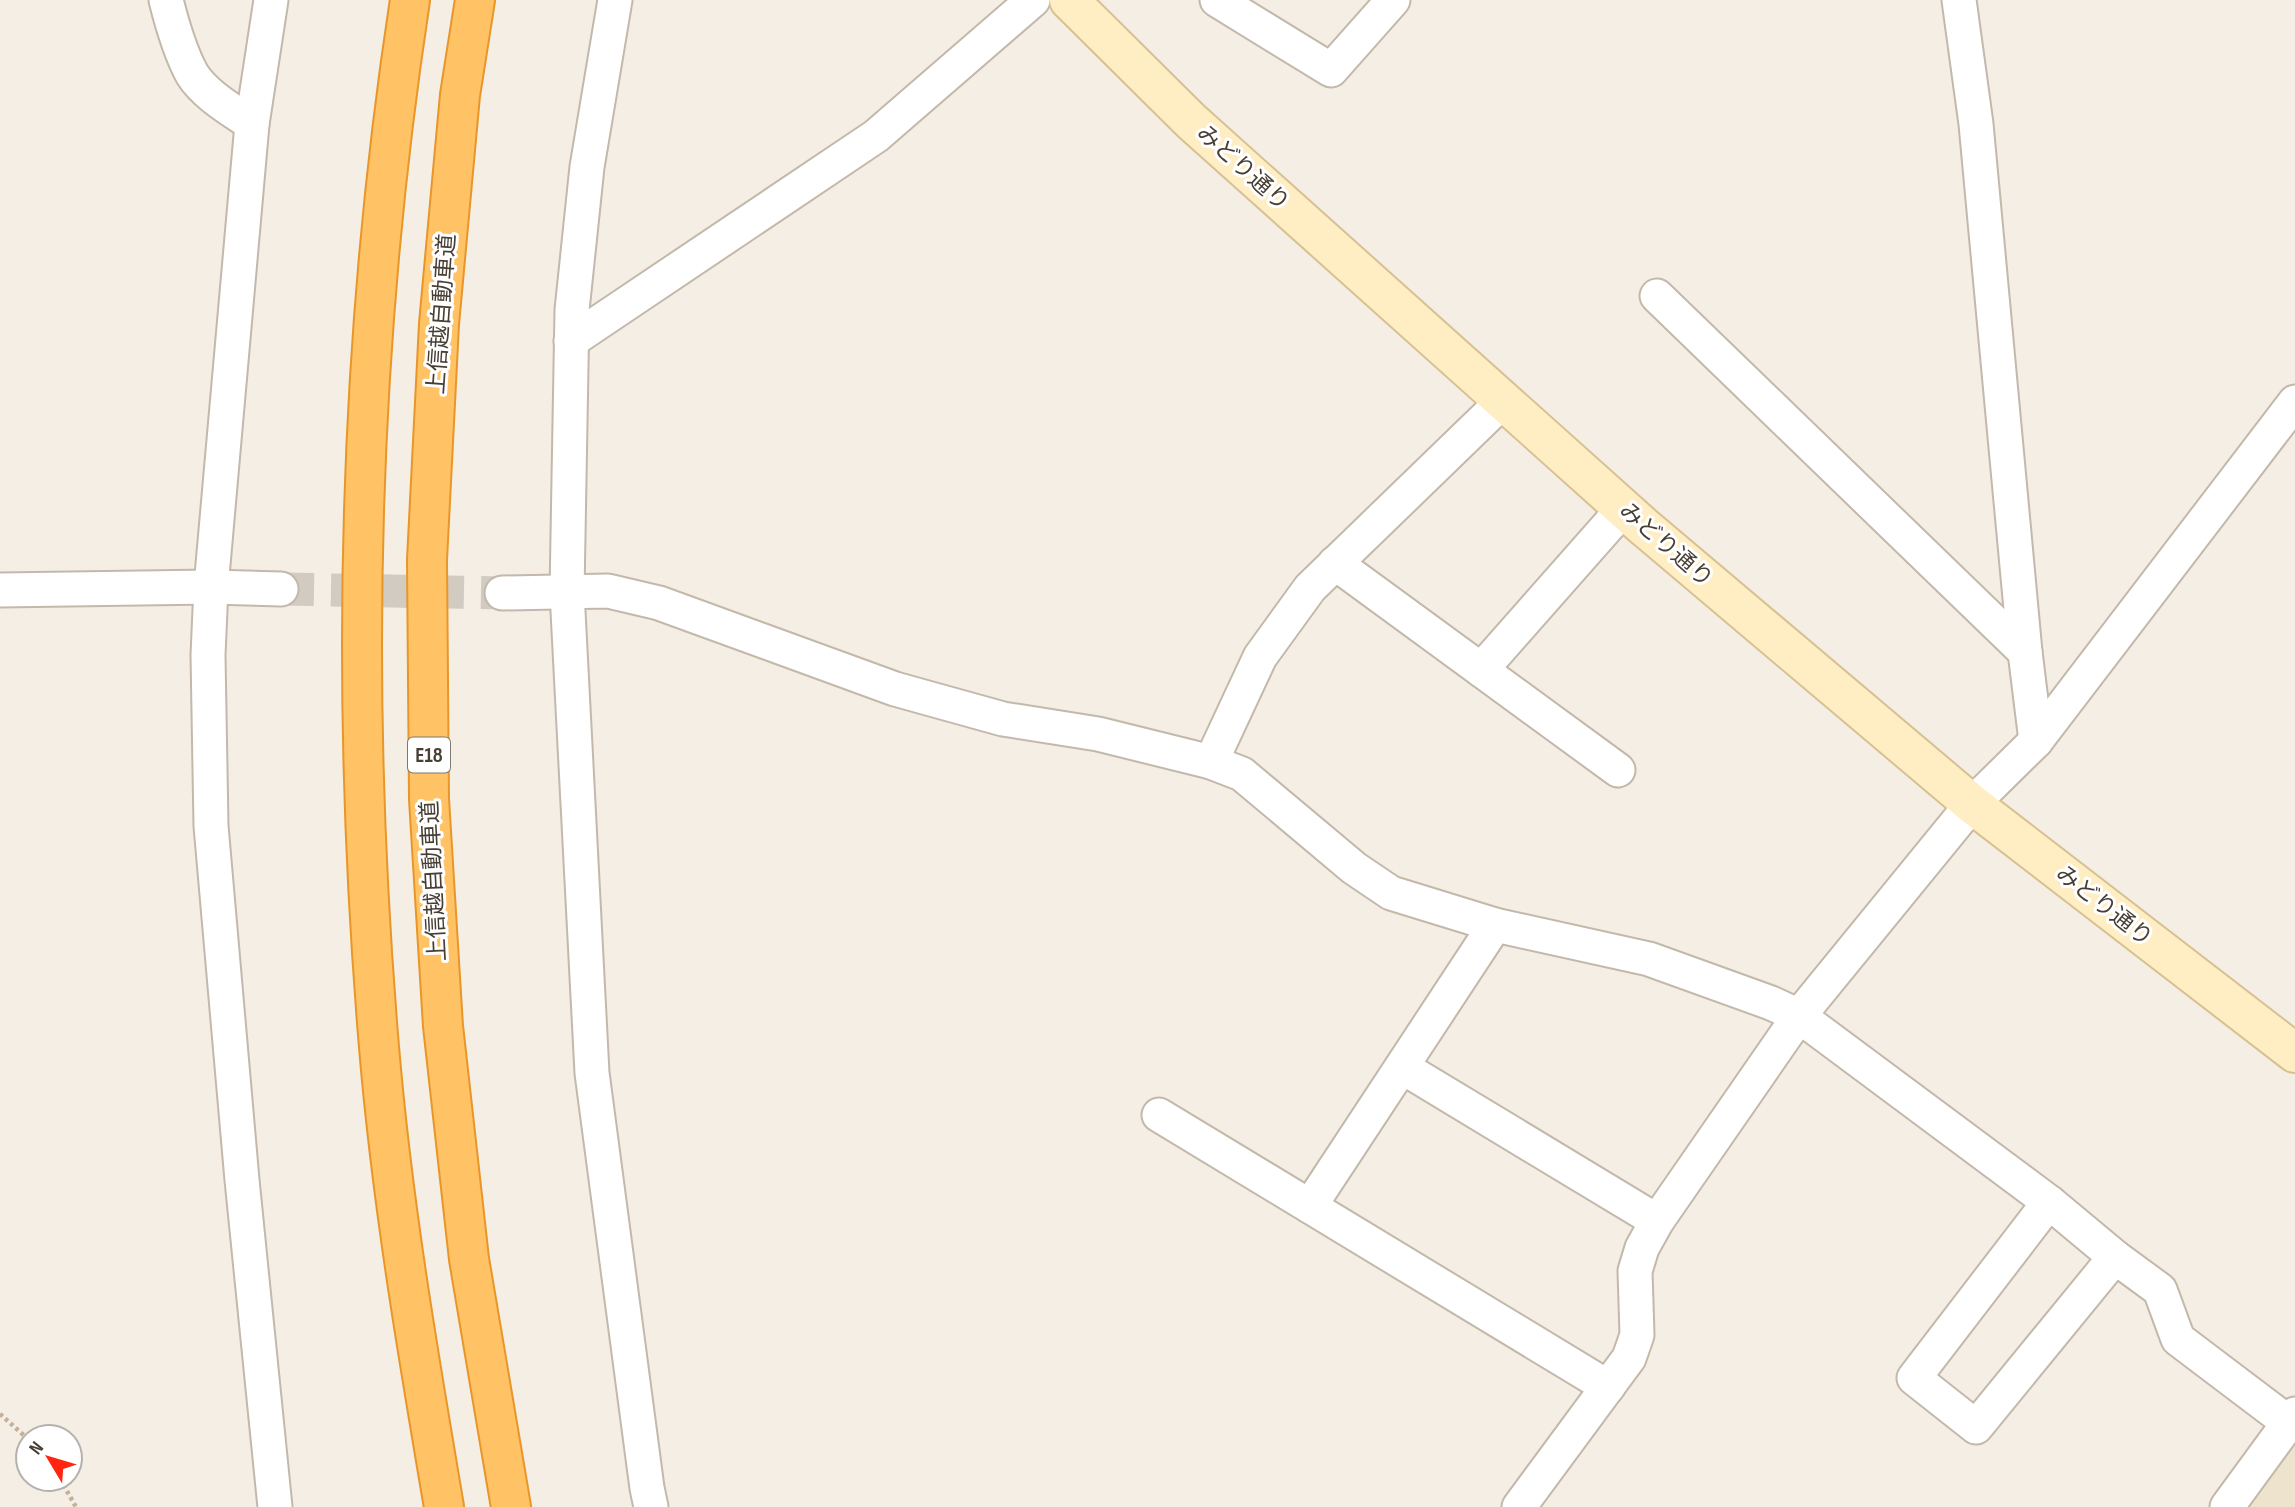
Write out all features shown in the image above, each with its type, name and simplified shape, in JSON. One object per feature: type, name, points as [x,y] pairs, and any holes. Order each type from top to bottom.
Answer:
[{"type":"highway","points":[[410,0],[397,87],[373,334],[363,571],[364,813],[379,1049],[405,1280],[444,1507]]},
{"type":"highway","name":"上信越自動車道","points":[[475,0],[460,95],[439,324],[427,560],[429,799],[443,1026],[469,1259],[511,1507]]},
{"type":"street","points":[[166,0],[172,23],[193,75],[217,99],[252,124]]},
{"type":"street","points":[[271,0],[252,124],[211,587],[208,655],[211,826],[243,1194],[275,1507]]},
{"type":"street","points":[[615,0],[587,167],[572,310],[568,592],[592,1073],[651,1507]]},
{"type":"street","points":[[571,341],[876,136],[1033,0]]},
{"type":"street","name":"みどり通り","points":[[1069,0],[1191,121],[1623,509],[1972,804],[2295,1053]]},
{"type":"street","points":[[1217,0],[1331,70],[1394,0]]},
{"type":"street","points":[[1959,0],[1976,124],[2025,652],[2036,741]]},
{"type":"street","points":[[1657,296],[2025,652]]},
{"type":"street","points":[[1211,762],[1260,657],[1310,588],[1503,401]]},
{"type":"street","points":[[1520,1507],[1629,1359],[1637,1335],[1635,1271],[1642,1248],[1657,1221],[1800,1016],[1972,804],[2036,741],[2295,402]]},
{"type":"street","points":[[1481,670],[1623,509]]},
{"type":"street","points":[[1335,564],[1618,770]]},
{"type":"street","points":[[0,590],[211,587],[281,589]]},
{"type":"street","points":[[502,593],[608,591],[659,603],[895,689],[1003,719],[1098,734],[1211,762],[1242,774],[1354,867],[1391,893],[1495,925],[1649,959],[1800,1016],[2049,1202],[2160,1290],[2178,1339],[2292,1419],[2227,1507]]},
{"type":"street","points":[[1310,1206],[1495,925]]},
{"type":"street","points":[[1402,1067],[1657,1221]]},
{"type":"street","points":[[1159,1115],[1608,1387]]},
{"type":"street","points":[[2049,1202],[1914,1378],[1976,1427],[2115,1257]]},
{"type":"path","points":[[0,1414],[14,1426]]},
{"type":"shaded area","points":[[2295,1436],[2295,1507],[2243,1507]]},
{"type":"tunnel","points":[[281,589],[502,593]]}]
